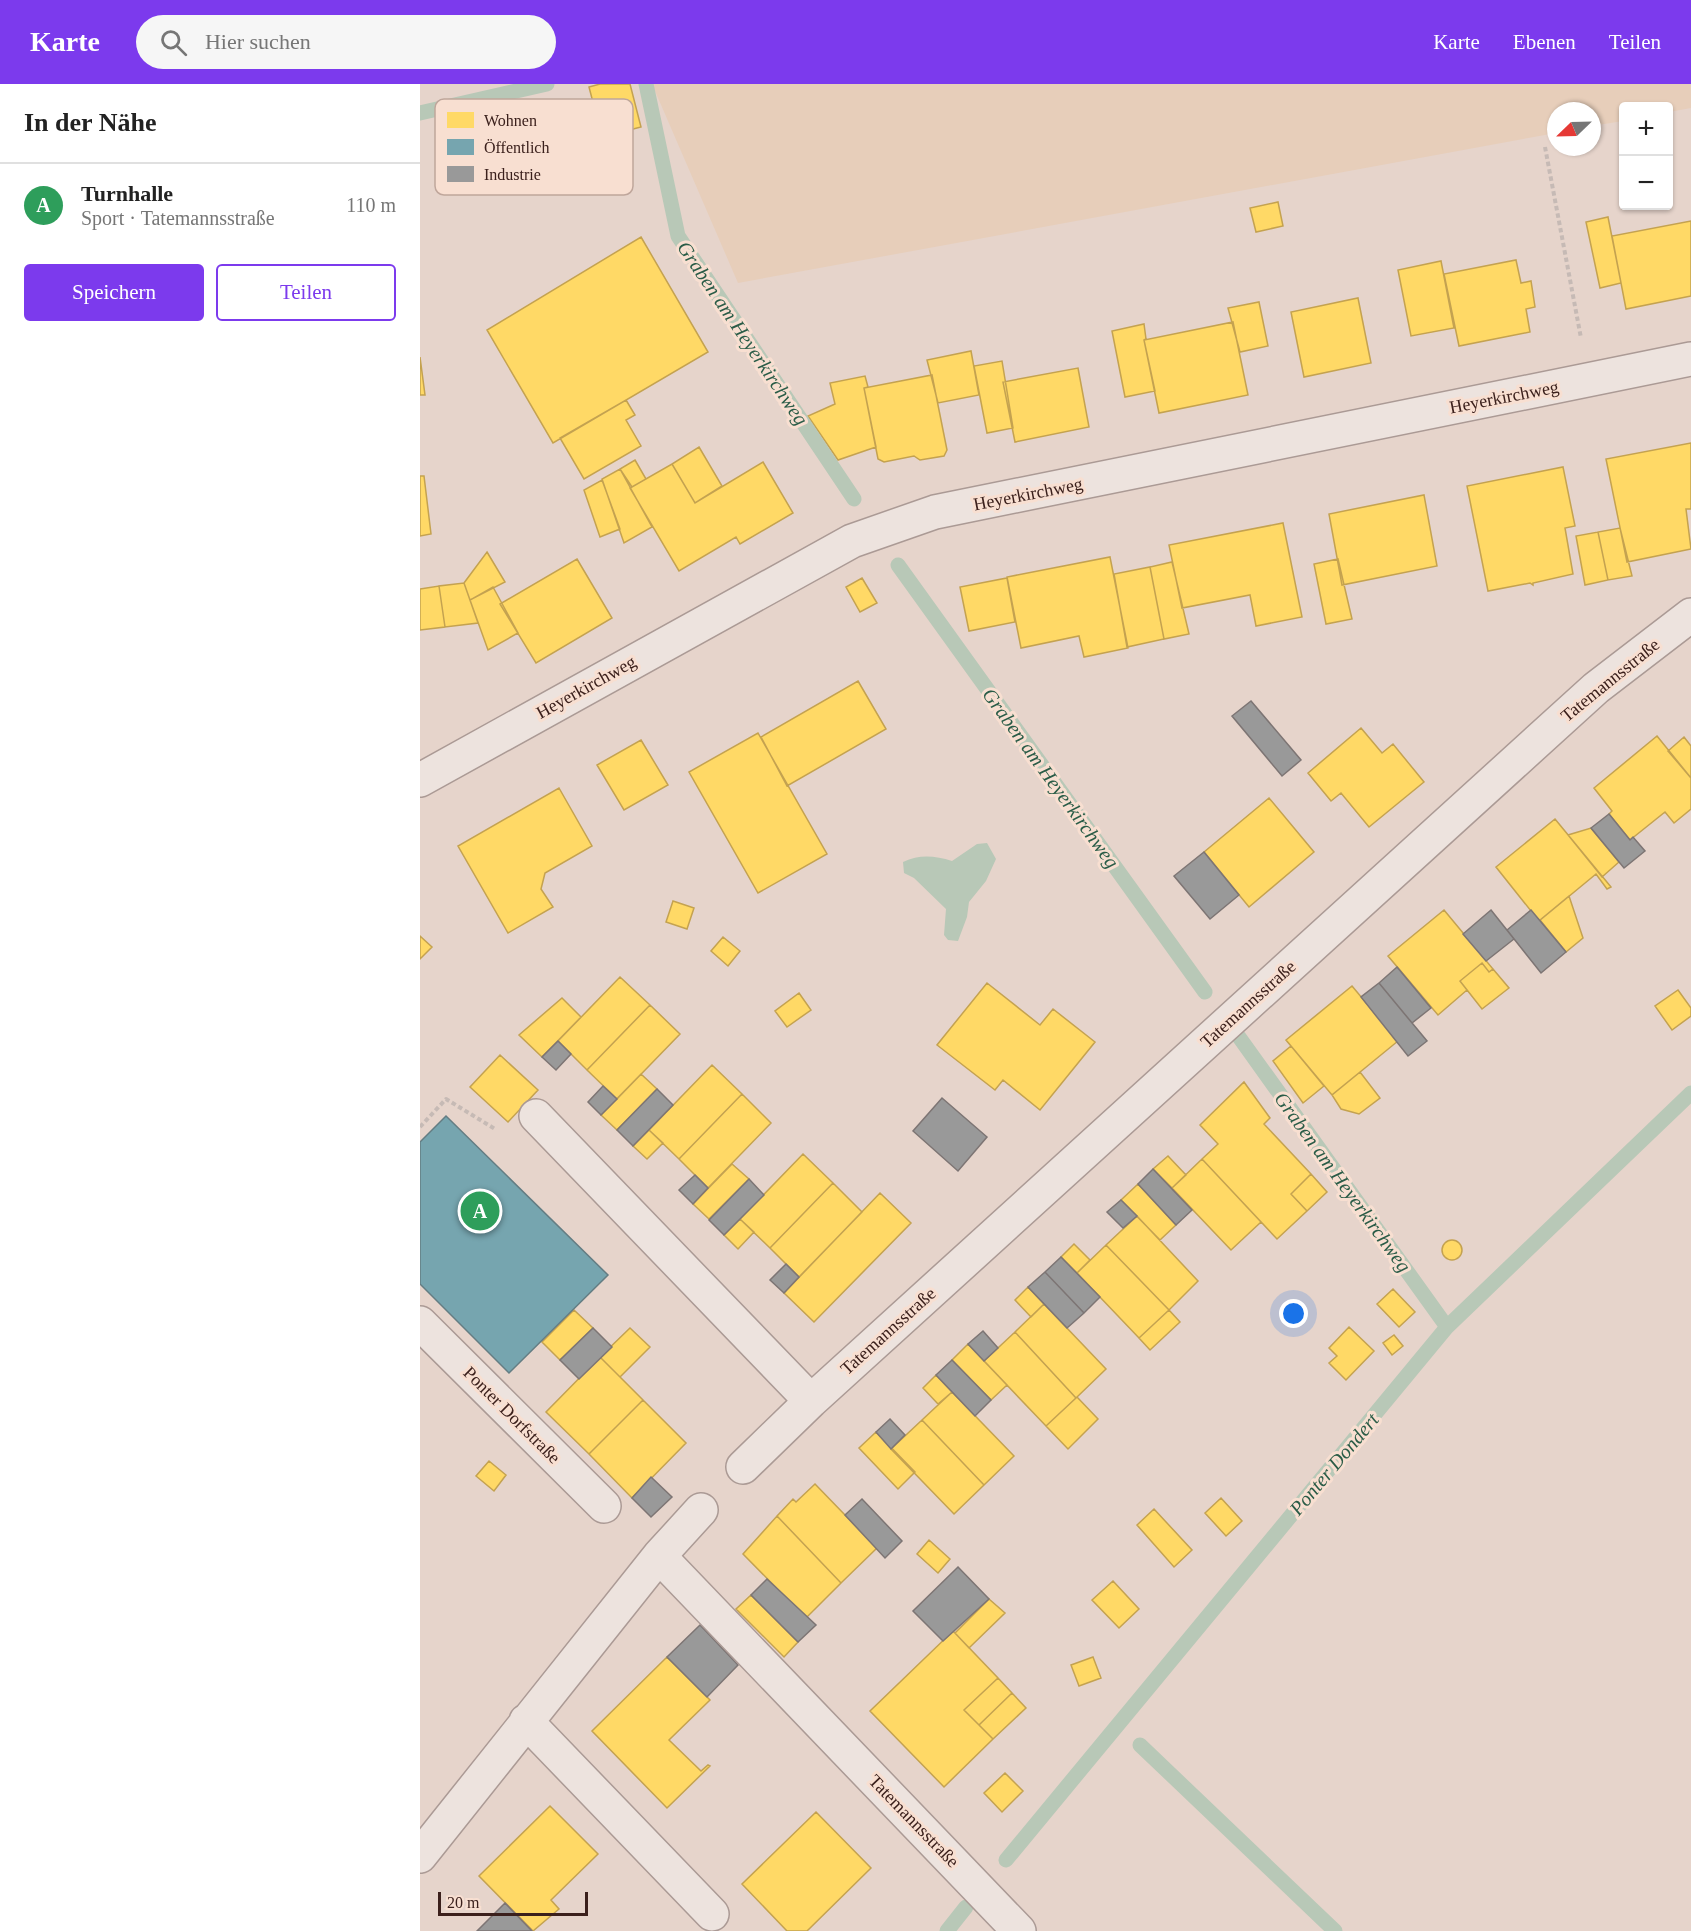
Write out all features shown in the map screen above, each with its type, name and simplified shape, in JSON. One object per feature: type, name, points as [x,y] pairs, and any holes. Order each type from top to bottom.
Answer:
[{"type":"street","name":"Heyerkirchweg","points":[[420,780],[852,541],[935,513],[1691,359]]},
{"type":"street","name":"Tatemannsstraße","points":[[743,1467],[811,1401],[1596,688],[1691,615]]},
{"type":"street","points":[[536,1116],[811,1401]]},
{"type":"street","name":"Ponter Dorfstraße","points":[[420,1323],[604,1506]]},
{"type":"street","points":[[420,1856],[659,1556],[701,1510]]},
{"type":"street","name":"Tatemannsstraße","points":[[659,1556],[1019,1931]]},
{"type":"street","points":[[526,1721],[712,1914]]},
{"type":"path","points":[[1545,147],[1589,380]]},
{"type":"path","points":[[420,1126],[446,1099],[478,1116],[514,1142],[536,1116]]},
{"type":"shaded area","points":[[652,84],[1691,84],[1691,108],[1673,111],[1673,102],[1619,102],[1619,122],[1601,125],[1601,102],[1547,102],[1547,135],[738,283]]},
{"type":"shaded area","points":[[987,843],[996,859],[986,881],[969,902],[967,917],[958,941],[948,940],[944,935],[946,909],[914,878],[904,873],[903,862],[928,857],[952,861],[977,844]]},
{"type":"building: Wohnen","points":[[600,84],[630,84],[641,127],[633,129],[633,99],[592,99],[589,87]]},
{"type":"building: Wohnen","points":[[1278,202],[1283,226],[1256,232],[1250,208]]},
{"type":"building: Wohnen","points":[[1608,217],[1621,283],[1600,288],[1586,222]]},
{"type":"building: Wohnen","points":[[1691,221],[1691,296],[1626,309],[1612,236]]},
{"type":"building: Wohnen","points":[[641,237],[708,352],[553,443],[487,330]]},
{"type":"building: Wohnen","points":[[1516,260],[1521,283],[1531,281],[1535,307],[1526,309],[1530,332],[1459,346],[1444,274]]},
{"type":"building: Wohnen","points":[[1441,261],[1454,328],[1411,336],[1398,270]]},
{"type":"building: Wohnen","points":[[1358,298],[1371,363],[1304,377],[1291,312]]},
{"type":"building: Wohnen","points":[[1259,302],[1268,346],[1240,352],[1228,308]]},
{"type":"building: Wohnen","points":[[1233,322],[1248,395],[1159,413],[1144,340]]},
{"type":"building: Wohnen","points":[[1144,324],[1146,339],[1144,340],[1155,391],[1125,397],[1112,331]]},
{"type":"building: Wohnen","points":[[971,351],[979,395],[938,403],[927,360]]},
{"type":"building: Wohnen","points":[[420,357],[425,395],[420,395]]},
{"type":"building: Wohnen","points":[[1002,361],[1013,428],[987,433],[974,366]]},
{"type":"building: Wohnen","points":[[1078,368],[1089,427],[1015,442],[1003,382]]},
{"type":"building: Wohnen","points":[[932,375],[947,450],[944,456],[920,460],[914,456],[884,462],[878,459],[864,388]]},
{"type":"building: Wohnen","points":[[865,376],[868,387],[864,388],[876,447],[838,460],[808,416],[835,404],[830,383]]},
{"type":"building: Wohnen","points":[[626,400],[635,415],[626,420],[641,446],[584,479],[560,438]]},
{"type":"building: Wohnen","points":[[1691,443],[1691,509],[1686,509],[1691,549],[1627,562],[1606,459]]},
{"type":"building: Wohnen","points":[[699,447],[722,486],[695,503],[672,464]]},
{"type":"building: Wohnen","points":[[635,460],[646,479],[632,487],[620,469]]},
{"type":"building: Wohnen","points":[[763,462],[793,513],[740,544],[736,537],[679,571],[630,488],[672,464],[695,503]]},
{"type":"building: Wohnen","points":[[1563,467],[1575,526],[1565,528],[1573,574],[1533,583],[1533,585],[1530,583],[1488,591],[1467,486]]},
{"type":"building: Wohnen","points":[[620,469],[652,527],[624,543],[602,479]]},
{"type":"building: Wohnen","points":[[420,476],[424,476],[431,534],[420,536]]},
{"type":"building: Wohnen","points":[[602,480],[620,529],[600,537],[584,490]]},
{"type":"building: Wohnen","points":[[1424,495],[1437,566],[1342,585],[1329,514]]},
{"type":"building: Wohnen","points":[[1283,523],[1302,617],[1256,626],[1250,595],[1182,608],[1169,545]]},
{"type":"building: Wohnen","points":[[1620,528],[1632,576],[1608,580],[1598,532]]},
{"type":"building: Wohnen","points":[[1598,532],[1608,580],[1585,585],[1576,536]]},
{"type":"building: Wohnen","points":[[487,552],[505,582],[470,600],[464,583]]},
{"type":"building: Wohnen","points":[[1110,557],[1128,648],[1084,657],[1079,636],[1021,648],[1007,577]]},
{"type":"building: Wohnen","points":[[577,559],[612,618],[536,663],[500,604]]},
{"type":"building: Wohnen","points":[[1338,559],[1352,619],[1326,624],[1314,564]]},
{"type":"building: Wohnen","points":[[1172,562],[1189,634],[1164,639],[1150,567]]},
{"type":"building: Wohnen","points":[[1150,567],[1164,639],[1127,647],[1114,574]]},
{"type":"building: Wohnen","points":[[862,578],[877,603],[860,612],[846,587]]},
{"type":"building: Wohnen","points":[[1007,578],[1015,622],[969,631],[960,587]]},
{"type":"building: Wohnen","points":[[464,583],[478,623],[445,627],[439,586]]},
{"type":"building: Wohnen","points":[[439,586],[445,627],[420,630],[420,589]]},
{"type":"building: Wohnen","points":[[493,587],[518,633],[488,650],[470,600]]},
{"type":"building: Wohnen","points":[[858,681],[886,729],[787,786],[761,737]]},
{"type":"building: Wohnen","points":[[1361,728],[1382,753],[1393,744],[1424,782],[1369,827],[1341,793],[1331,801],[1308,773]]},
{"type":"building: Wohnen","points":[[758,733],[827,854],[758,893],[689,772]]},
{"type":"building: Wohnen","points":[[1657,736],[1691,778],[1691,809],[1674,823],[1665,812],[1630,840],[1609,814],[1612,811],[1594,788]]},
{"type":"building: Wohnen","points":[[1684,737],[1691,746],[1691,778],[1668,751]]},
{"type":"building: Wohnen","points":[[641,740],[668,785],[624,810],[597,765]]},
{"type":"building: Wohnen","points":[[559,788],[592,846],[545,873],[541,889],[553,907],[508,933],[458,846]]},
{"type":"building: Wohnen","points":[[1269,798],[1314,852],[1249,907],[1204,852]]},
{"type":"building: Wohnen","points":[[1555,819],[1611,887],[1607,889],[1596,874],[1539,921],[1496,867]]},
{"type":"building: Wohnen","points":[[1591,828],[1619,862],[1602,877],[1568,835]]},
{"type":"building: Wohnen","points":[[1569,896],[1583,938],[1566,952],[1540,920]]},
{"type":"building: Wohnen","points":[[673,901],[694,908],[687,929],[666,922]]},
{"type":"building: Wohnen","points":[[1444,910],[1493,969],[1489,972],[1482,963],[1460,981],[1467,990],[1438,1015],[1388,956]]},
{"type":"building: Wohnen","points":[[420,936],[432,947],[420,959]]},
{"type":"building: Wohnen","points":[[723,937],[740,951],[728,966],[711,951]]},
{"type":"building: Wohnen","points":[[1482,963],[1489,972],[1493,969],[1509,988],[1482,1009],[1460,981]]},
{"type":"building: Wohnen","points":[[620,977],[650,1005],[587,1070],[558,1041]]},
{"type":"building: Wohnen","points":[[987,983],[1040,1025],[1053,1009],[1095,1042],[1040,1110],[1003,1080],[995,1090],[937,1045]]},
{"type":"building: Wohnen","points":[[1352,986],[1398,1041],[1332,1095],[1286,1040]]},
{"type":"building: Wohnen","points":[[1678,990],[1691,1008],[1691,1016],[1672,1030],[1655,1006]]},
{"type":"building: Wohnen","points":[[799,993],[811,1010],[787,1027],[775,1011]]},
{"type":"building: Wohnen","points":[[562,998],[581,1017],[542,1057],[519,1035]]},
{"type":"building: Wohnen","points":[[650,1005],[680,1034],[617,1099],[587,1070]]},
{"type":"building: Wohnen","points":[[1291,1046],[1324,1086],[1303,1103],[1273,1061]]},
{"type":"building: Wohnen","points":[[500,1055],[538,1090],[508,1122],[470,1087]]},
{"type":"building: Wohnen","points":[[712,1065],[742,1094],[679,1159],[649,1130]]},
{"type":"building: Wohnen","points":[[1360,1072],[1380,1098],[1359,1114],[1341,1109],[1332,1095]]},
{"type":"building: Wohnen","points":[[641,1074],[657,1089],[617,1130],[601,1115]]},
{"type":"building: Wohnen","points":[[1244,1082],[1270,1118],[1264,1124],[1311,1174],[1291,1194],[1307,1211],[1277,1239],[1202,1159],[1218,1144],[1200,1125]]},
{"type":"building: Wohnen","points":[[742,1094],[771,1123],[708,1188],[679,1159]]},
{"type":"building: Wohnen","points":[[649,1130],[663,1143],[647,1159],[633,1146]]},
{"type":"building: Wohnen","points":[[803,1154],[833,1183],[770,1248],[740,1219]]},
{"type":"building: Wohnen","points":[[1168,1156],[1186,1175],[1172,1188],[1153,1169]]},
{"type":"building: Wohnen","points":[[1202,1159],[1261,1222],[1231,1250],[1172,1188]]},
{"type":"building: Wohnen","points":[[732,1164],[749,1179],[709,1219],[693,1204]]},
{"type":"building: Wohnen","points":[[1311,1174],[1327,1192],[1307,1211],[1291,1194]]},
{"type":"building: Wohnen","points":[[833,1183],[862,1212],[799,1277],[770,1248]]},
{"type":"building: Wohnen","points":[[1138,1184],[1176,1225],[1160,1240],[1121,1200]]},
{"type":"building: Wohnen","points":[[880,1193],[911,1223],[814,1322],[784,1293]]},
{"type":"building: Wohnen","points":[[1137,1216],[1198,1281],[1169,1310],[1106,1245]]},
{"type":"building: Wohnen","points":[[740,1219],[754,1232],[738,1249],[724,1235]]},
{"type":"building: Wohnen","points":[[1452,1240],[1459,1243],[1462,1250],[1459,1257],[1452,1260],[1445,1257],[1442,1250],[1445,1243]]},
{"type":"building: Wohnen","points":[[1074,1244],[1090,1260],[1077,1273],[1061,1257]]},
{"type":"building: Wohnen","points":[[1106,1245],[1169,1310],[1139,1338],[1077,1273]]},
{"type":"building: Wohnen","points":[[1028,1287],[1044,1304],[1031,1317],[1015,1300]]},
{"type":"building: Wohnen","points":[[1393,1289],[1415,1312],[1399,1327],[1377,1304]]},
{"type":"building: Wohnen","points":[[1044,1304],[1106,1369],[1076,1398],[1015,1332]]},
{"type":"building: Wohnen","points":[[574,1310],[593,1328],[560,1360],[542,1342]]},
{"type":"building: Wohnen","points":[[1169,1310],[1180,1322],[1150,1350],[1139,1338]]},
{"type":"building: Wohnen","points":[[1349,1327],[1374,1351],[1346,1380],[1329,1363],[1337,1356],[1329,1348]]},
{"type":"building: Wohnen","points":[[630,1328],[650,1347],[620,1377],[600,1357]]},
{"type":"building: Wohnen","points":[[1015,1332],[1076,1398],[1046,1426],[984,1361]]},
{"type":"building: Wohnen","points":[[1394,1335],[1403,1346],[1392,1355],[1383,1343]]},
{"type":"building: Wohnen","points":[[968,1344],[1007,1385],[991,1400],[952,1360]]},
{"type":"building: Wohnen","points":[[600,1357],[643,1400],[589,1454],[546,1412]]},
{"type":"building: Wohnen","points":[[936,1375],[952,1392],[938,1404],[923,1388]]},
{"type":"building: Wohnen","points":[[952,1392],[1014,1456],[984,1485],[922,1420]]},
{"type":"building: Wohnen","points":[[1077,1397],[1098,1419],[1068,1449],[1046,1426]]},
{"type":"building: Wohnen","points":[[643,1400],[686,1443],[632,1498],[589,1454]]},
{"type":"building: Wohnen","points":[[922,1420],[984,1485],[954,1514],[891,1449]]},
{"type":"building: Wohnen","points":[[876,1432],[915,1472],[898,1489],[859,1448]]},
{"type":"building: Wohnen","points":[[489,1461],[506,1475],[494,1491],[476,1476]]},
{"type":"building: Wohnen","points":[[815,1484],[877,1548],[841,1583],[777,1516],[793,1499],[796,1502]]},
{"type":"building: Wohnen","points":[[1221,1498],[1242,1521],[1226,1536],[1205,1513]]},
{"type":"building: Wohnen","points":[[1154,1509],[1192,1550],[1174,1567],[1137,1525]]},
{"type":"building: Wohnen","points":[[777,1516],[841,1583],[806,1618],[743,1554]]},
{"type":"building: Wohnen","points":[[929,1540],[950,1559],[938,1573],[917,1554]]},
{"type":"building: Wohnen","points":[[1113,1581],[1139,1609],[1119,1628],[1092,1600]]},
{"type":"building: Wohnen","points":[[751,1595],[798,1642],[784,1657],[736,1609]]},
{"type":"building: Wohnen","points":[[989,1599],[1005,1613],[969,1648],[955,1633]]},
{"type":"building: Wohnen","points":[[953,1631],[998,1678],[964,1710],[993,1739],[944,1787],[870,1711]]},
{"type":"building: Wohnen","points":[[667,1657],[710,1700],[669,1740],[701,1771],[708,1765],[710,1766],[667,1808],[592,1731]]},
{"type":"building: Wohnen","points":[[1093,1657],[1101,1678],[1079,1686],[1071,1665]]},
{"type":"building: Wohnen","points":[[998,1678],[1012,1693],[979,1725],[964,1710]]},
{"type":"building: Wohnen","points":[[1012,1693],[1026,1708],[993,1739],[979,1725]]},
{"type":"building: Wohnen","points":[[1005,1773],[1023,1791],[1002,1812],[984,1793]]},
{"type":"building: Wohnen","points":[[550,1806],[598,1854],[551,1900],[559,1909],[533,1931],[479,1876]]},
{"type":"building: Wohnen","points":[[816,1812],[871,1868],[807,1931],[787,1931],[742,1884]]},
{"type":"building: Öffentlich","points":[[446,1116],[608,1275],[509,1373],[420,1284],[420,1142]]},
{"type":"building: Industrie","points":[[1251,701],[1301,760],[1282,776],[1232,716]]},
{"type":"building: Industrie","points":[[1609,814],[1630,840],[1633,837],[1645,851],[1624,868],[1591,828]]},
{"type":"building: Industrie","points":[[1204,852],[1239,895],[1210,919],[1174,876]]},
{"type":"building: Industrie","points":[[1491,910],[1514,939],[1486,961],[1463,934]]},
{"type":"building: Industrie","points":[[1531,910],[1566,952],[1541,973],[1507,930]]},
{"type":"building: Industrie","points":[[1397,967],[1431,1008],[1412,1023],[1379,983]]},
{"type":"building: Industrie","points":[[1379,983],[1427,1041],[1408,1056],[1361,997]]},
{"type":"building: Industrie","points":[[558,1041],[571,1054],[556,1070],[542,1057]]},
{"type":"building: Industrie","points":[[603,1086],[617,1099],[601,1115],[588,1102]]},
{"type":"building: Industrie","points":[[657,1089],[673,1105],[633,1146],[617,1130]]},
{"type":"building: Industrie","points":[[942,1098],[987,1137],[958,1171],[913,1131]]},
{"type":"building: Industrie","points":[[1153,1169],[1192,1210],[1176,1225],[1138,1184]]},
{"type":"building: Industrie","points":[[695,1175],[708,1188],[693,1204],[679,1190]]},
{"type":"building: Industrie","points":[[749,1179],[764,1195],[724,1235],[709,1220]]},
{"type":"building: Industrie","points":[[1121,1200],[1137,1216],[1123,1228],[1107,1212]]},
{"type":"building: Industrie","points":[[1061,1257],[1100,1297],[1084,1313],[1045,1272]]},
{"type":"building: Industrie","points":[[786,1264],[799,1277],[784,1293],[770,1280]]},
{"type":"building: Industrie","points":[[1045,1272],[1084,1313],[1067,1328],[1028,1287]]},
{"type":"building: Industrie","points":[[593,1328],[612,1347],[579,1379],[560,1360]]},
{"type":"building: Industrie","points":[[983,1331],[998,1348],[984,1361],[968,1344]]},
{"type":"building: Industrie","points":[[952,1360],[991,1400],[975,1416],[936,1375]]},
{"type":"building: Industrie","points":[[890,1419],[905,1435],[891,1449],[876,1432]]},
{"type":"building: Industrie","points":[[651,1477],[672,1497],[651,1517],[632,1498]]},
{"type":"building: Industrie","points":[[862,1499],[902,1541],[885,1558],[845,1515]]},
{"type":"building: Industrie","points":[[958,1567],[989,1599],[943,1641],[913,1611]]},
{"type":"building: Industrie","points":[[767,1579],[816,1625],[798,1642],[751,1595]]},
{"type":"building: Industrie","points":[[700,1625],[738,1665],[707,1697],[667,1657]]},
{"type":"building: Industrie","points":[[505,1903],[532,1931],[477,1931]]},
{"type":"waterway","name":"Graben am Heyerkirchweg","points":[[481,99],[547,84]]},
{"type":"waterway","name":"Graben am Heyerkirchweg","points":[[646,84],[678,236],[854,499]]},
{"type":"waterway","name":"Graben am Heyerkirchweg","points":[[420,113],[435,110]]},
{"type":"waterway","name":"Graben am Heyerkirchweg","points":[[898,565],[1205,992]]},
{"type":"waterway","name":"Graben am Heyerkirchweg","points":[[1239,1037],[1447,1327]]},
{"type":"waterway","name":"Ponter Dondert","points":[[1006,1860],[1447,1327],[1691,1093]]},
{"type":"waterway","points":[[1140,1745],[1335,1931]]},
{"type":"waterway","name":"Ponter Dondert","points":[[947,1931],[966,1907]]},
{"type":"place","name":"Turnhalle","points":[[480,1211]]}]
